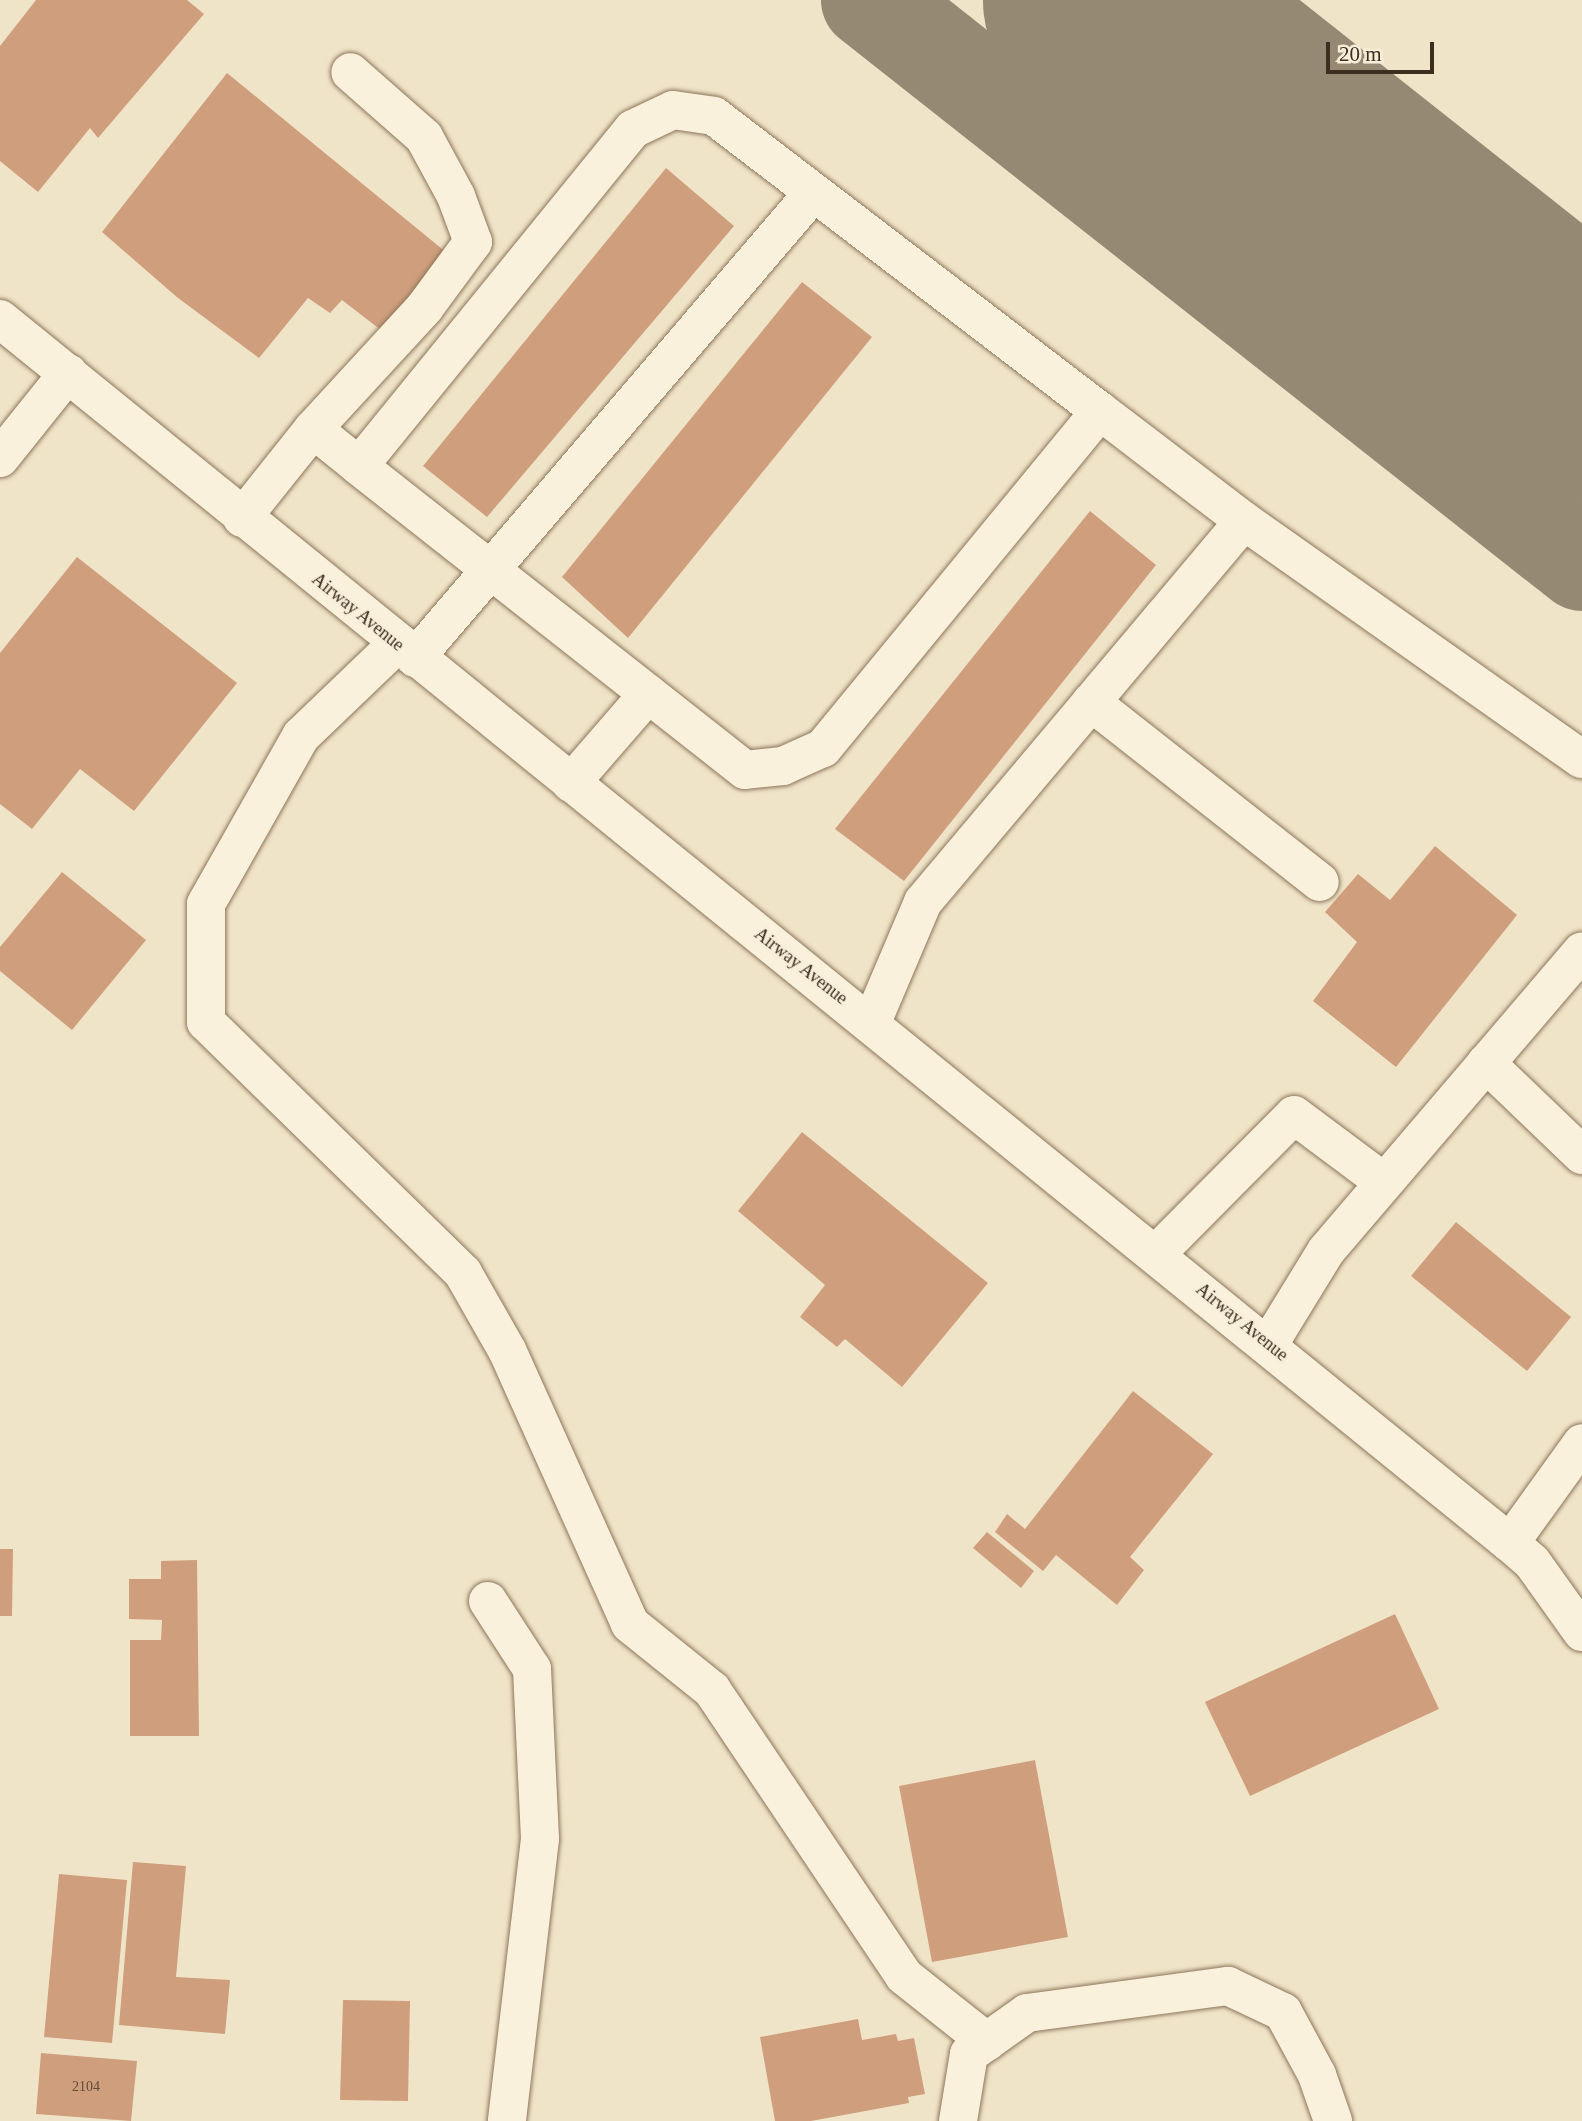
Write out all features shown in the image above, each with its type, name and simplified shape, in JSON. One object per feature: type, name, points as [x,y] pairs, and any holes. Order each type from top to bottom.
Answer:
[{"type":"street","points":[[242,519],[313,429],[425,307],[473,242],[456,197],[424,137],[350,72]]},
{"type":"street","points":[[359,466],[633,129],[673,110],[714,116],[1244,522],[1582,759]]},
{"type":"street","points":[[814,192],[492,570],[406,651],[301,736],[206,904],[206,1022],[463,1273],[507,1350],[630,1624],[712,1690],[904,1976],[987,2042]]},
{"type":"street","name":"Airway Avenue","points":[[0,319],[242,519],[1157,1253],[1510,1543],[1532,1562],[1582,1632]]},
{"type":"street","points":[[0,458],[68,373]]},
{"type":"street","points":[[313,429],[745,770],[783,765],[823,748],[1100,411]]},
{"type":"street","points":[[872,1022],[923,902],[1244,522]]},
{"type":"street","points":[[571,783],[648,694]]},
{"type":"street","points":[[1091,702],[1321,883]]},
{"type":"street","points":[[1269,1344],[1326,1251],[1582,951]]},
{"type":"street","points":[[1486,1063],[1582,1155]]},
{"type":"street","points":[[1157,1253],[1294,1115],[1384,1182]]},
{"type":"street","points":[[1510,1543],[1582,1443]]},
{"type":"street","points":[[488,1601],[532,1669],[540,1839],[507,2121]]},
{"type":"street","points":[[958,2121],[969,2054],[1027,2013],[1228,1986],[1283,2012],[1317,2075],[1333,2121]]},
{"type":"building","points":[[36,0],[187,0],[204,14],[98,138],[90,128],[38,192],[0,161],[0,46]]},
{"type":"building","points":[[227,73],[447,253],[386,334],[342,300],[330,313],[308,298],[259,358],[178,298],[102,232]]},
{"type":"building","points":[[666,168],[734,226],[487,517],[423,466]]},
{"type":"building","points":[[802,282],[872,337],[628,638],[562,577]]},
{"type":"building","points":[[1090,511],[1156,565],[904,881],[835,829]]},
{"type":"building","points":[[77,557],[237,683],[134,811],[80,769],[32,829],[0,804],[0,653]]},
{"type":"building","points":[[1435,846],[1517,915],[1396,1067],[1313,1001],[1357,942],[1325,912],[1358,874],[1390,900]]},
{"type":"building","points":[[62,872],[146,940],[72,1030],[0,971],[0,947]]},
{"type":"building","points":[[802,1132],[988,1283],[902,1387],[845,1339],[837,1347],[800,1317],[825,1285],[738,1211]]},
{"type":"building","points":[[1456,1222],[1571,1317],[1527,1371],[1411,1276]]},
{"type":"building","points":[[1133,1391],[1213,1454],[1130,1557],[1144,1570],[1117,1605],[1056,1555],[1043,1571],[995,1532],[1007,1514],[1025,1529]]},
{"type":"building","points":[[987,1532],[1034,1571],[1021,1588],[973,1548]]},
{"type":"building","points":[[0,1549],[13,1549],[12,1616],[0,1616]]},
{"type":"building","points":[[197,1560],[199,1736],[130,1736],[130,1640],[161,1640],[162,1620],[129,1619],[129,1579],[161,1579],[161,1561]]},
{"type":"building","points":[[1395,1614],[1439,1709],[1250,1796],[1205,1702]]},
{"type":"building","points":[[1035,1760],[1068,1937],[932,1962],[899,1786]]},
{"type":"building","points":[[133,1862],[186,1866],[176,1977],[230,1980],[225,2034],[119,2025]]},
{"type":"building","points":[[59,1874],[127,1880],[112,2043],[44,2037]]},
{"type":"building","points":[[343,2000],[410,2001],[408,2101],[340,2100]]},
{"type":"building","points":[[858,2019],[862,2040],[896,2034],[898,2041],[914,2038],[925,2094],[908,2097],[909,2103],[811,2121],[775,2121],[760,2037]]},
{"type":"building","points":[[41,2053],[137,2061],[131,2121],[36,2114]]},
{"type":"taxiway","points":[[870,0],[1582,562]]},
{"type":"runway","points":[[1104,0],[1582,378]]}]
